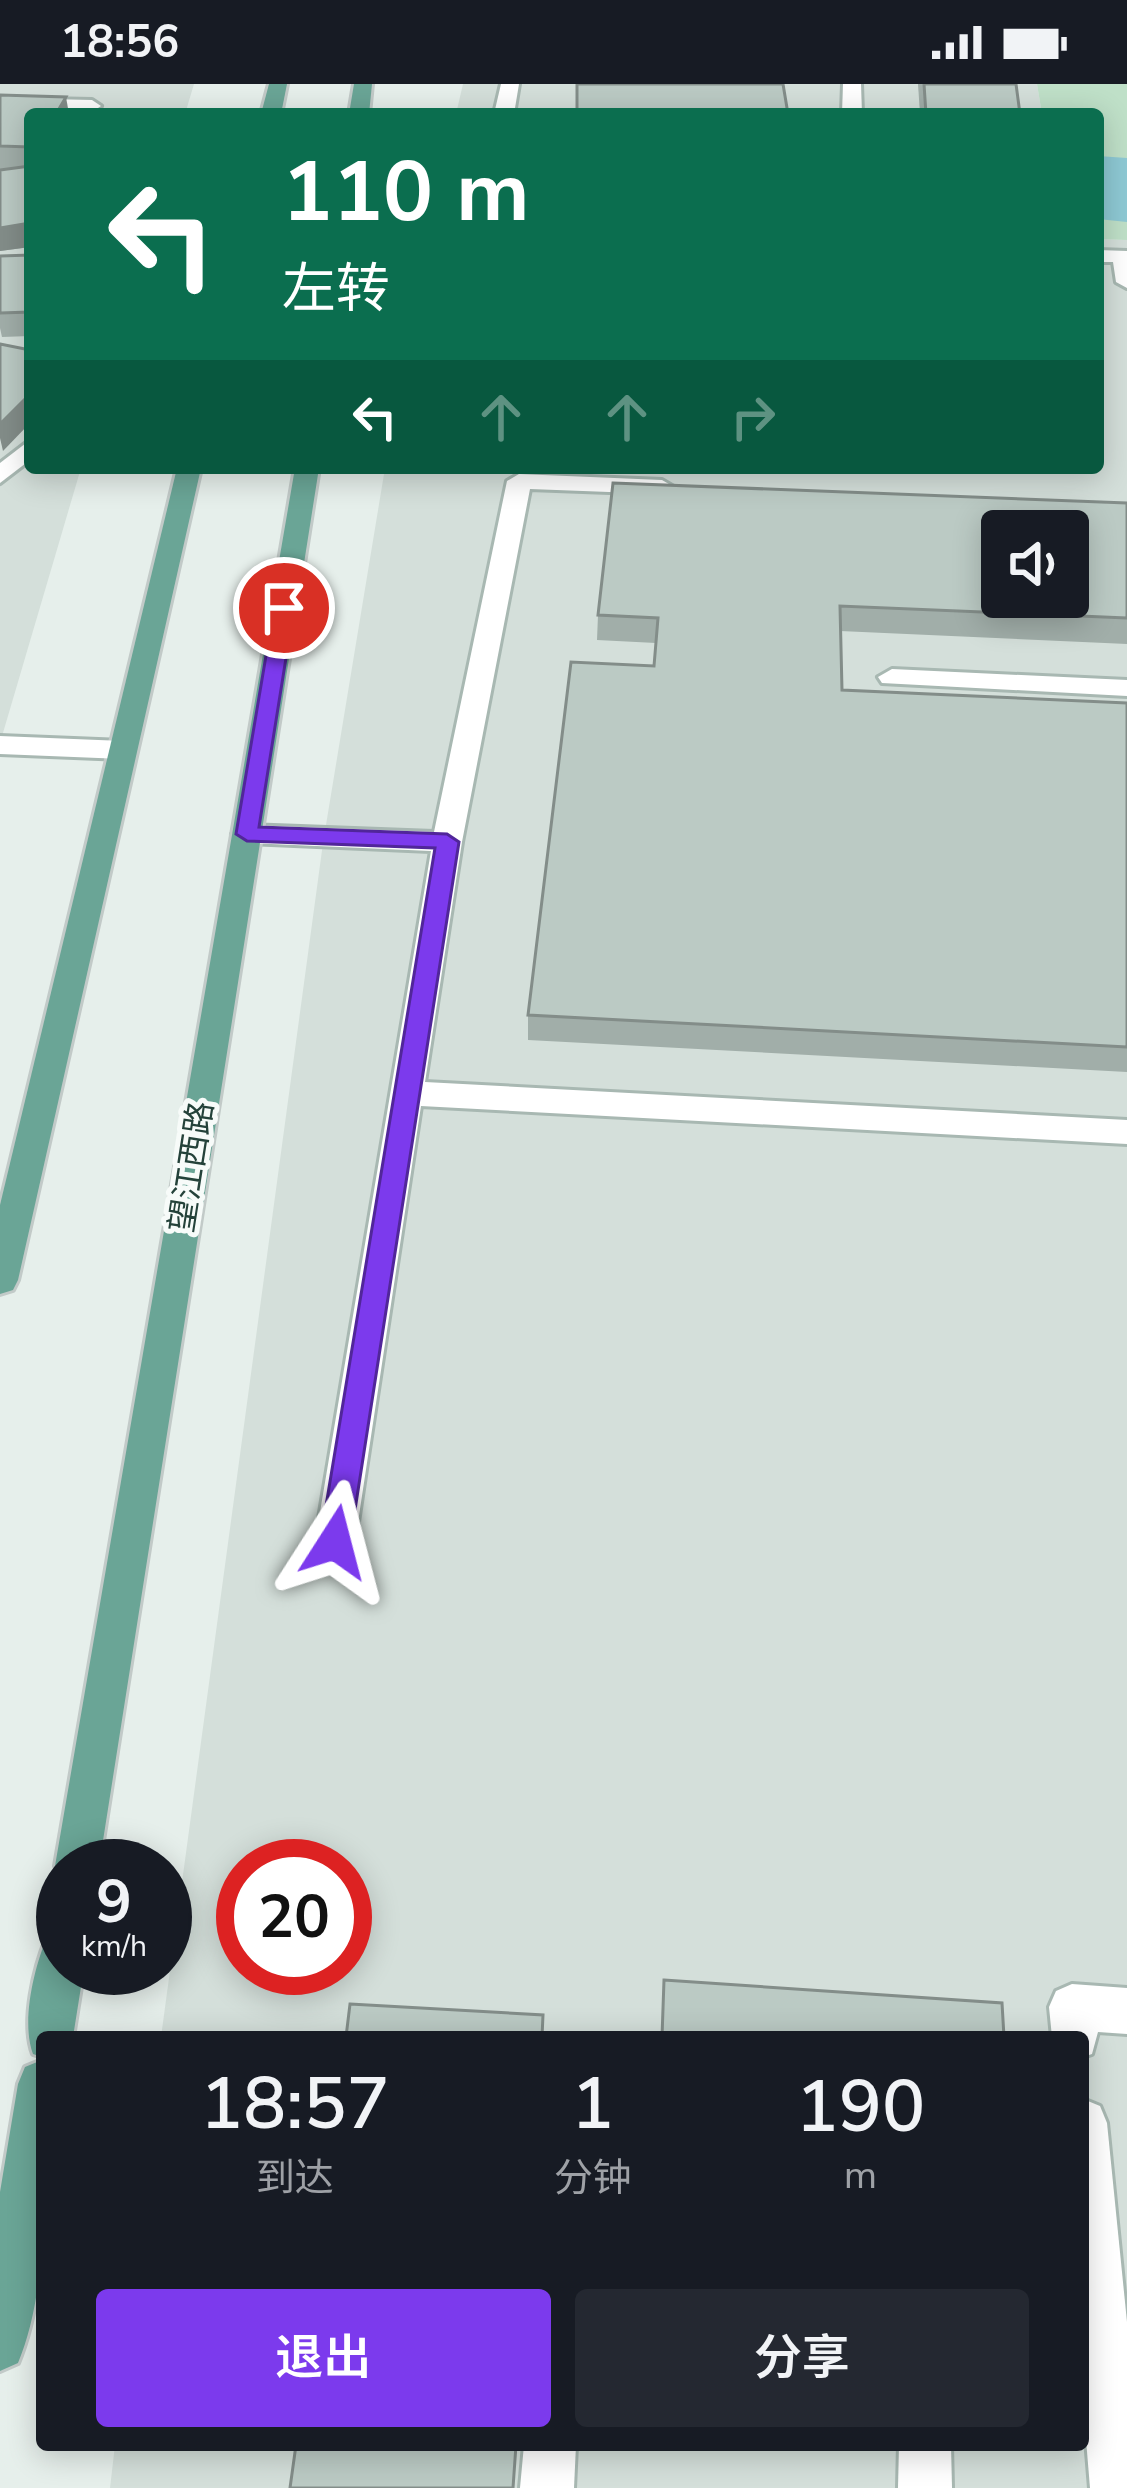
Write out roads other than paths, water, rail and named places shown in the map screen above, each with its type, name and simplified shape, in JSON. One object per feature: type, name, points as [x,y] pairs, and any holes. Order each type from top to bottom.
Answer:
[{"type":"main road","points":[[0,1280],[188,474]]},
{"type":"main road","name":"望江西路","points":[[81,1839],[306,474]]},
{"type":"main road","points":[[51,2031],[56,1995]]},
{"type":"main road","points":[[0,2345],[36,2121]]},
{"type":"street","points":[[0,104],[61,108]]},
{"type":"street","points":[[1104,256],[1122,256],[1127,282]]},
{"type":"street","points":[[0,476],[24,453]]},
{"type":"street","points":[[335,1542],[447,842],[518,481],[682,487]]},
{"type":"street","points":[[892,677],[1127,688]]},
{"type":"street","points":[[0,745],[123,750]]},
{"type":"street","points":[[247,834],[447,842]]},
{"type":"street","points":[[406,1093],[1127,1132]]},
{"type":"street","points":[[1074,2031],[1072,2007],[1127,2011]]},
{"type":"street","points":[[1089,2255],[1096,2408],[1117,2488]]},
{"type":"street","points":[[547,2488],[550,2451]]},
{"type":"street","points":[[925,2451],[925,2488]]},
{"type":"water","points":[[1104,156],[1127,158],[1127,222],[1104,220]]}]
